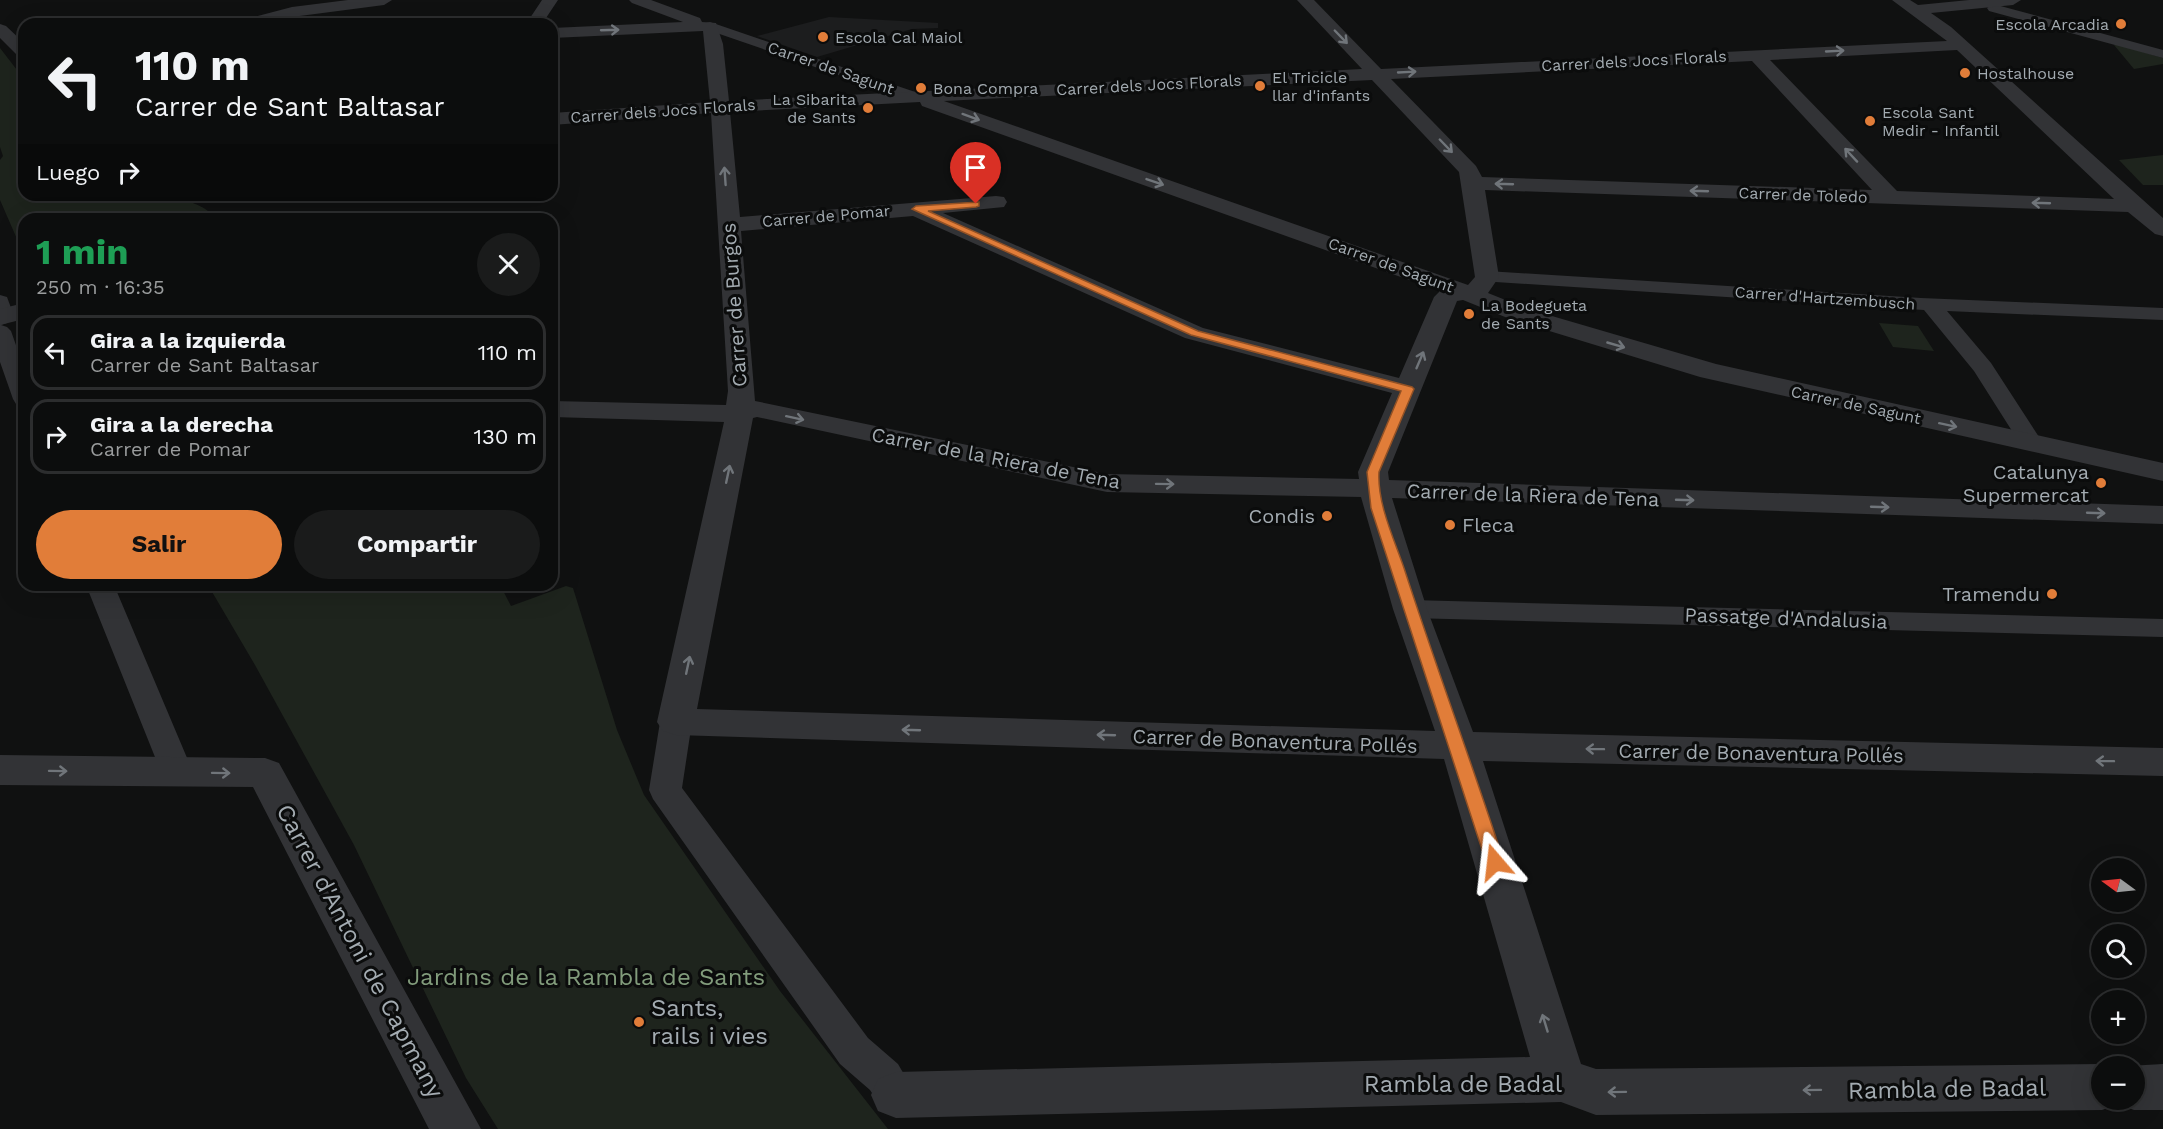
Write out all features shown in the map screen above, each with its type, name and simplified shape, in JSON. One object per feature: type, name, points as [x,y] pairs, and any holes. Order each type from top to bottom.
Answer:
[{"type":"street","points":[[268,18],[292,12],[384,0]]},
{"type":"street","points":[[538,18],[550,0]]},
{"type":"street","name":"Carrer de Sagunt","points":[[637,0],[916,97],[1479,285],[1504,308],[1611,344],[1749,381],[2163,472]]},
{"type":"street","points":[[1305,0],[1469,170],[1473,183],[1479,285],[1446,297],[1373,472],[1374,489],[1410,609],[1459,746],[1561,1079]]},
{"type":"street","points":[[1900,0],[1918,10],[1961,45],[2134,206],[2163,229]]},
{"type":"street","points":[[1918,10],[2013,0]]},
{"type":"street","points":[[1993,8],[2163,54]]},
{"type":"street","points":[[558,33],[710,26]]},
{"type":"street","name":"Carrer de Burgos","points":[[676,722],[742,391],[715,44],[710,26]]},
{"type":"street","points":[[0,29],[18,46]]},
{"type":"street","name":"Carrer dels Jocs Florals","points":[[558,119],[720,106],[1961,45]]},
{"type":"street","points":[[1757,56],[1892,198]]},
{"type":"street","name":"Carrer de Toledo","points":[[1473,183],[2134,206]]},
{"type":"street","name":"Carrer de Pomar","points":[[729,225],[996,202]]},
{"type":"street","points":[[916,209],[1194,333],[1408,389]]},
{"type":"street","name":"Carrer d'Hartzembusch","points":[[1479,285],[2163,314]]},
{"type":"street","points":[[1930,304],[1983,368],[2027,437]]},
{"type":"street","points":[[5,316],[18,373]]},
{"type":"street","name":"Carrer de la Riera de Tena","points":[[558,410],[738,414],[757,410],[1107,483],[1374,489],[2163,515]]},
{"type":"street","points":[[0,770],[177,772],[102,591]]},
{"type":"street","name":"Passatge d'Andalusia","points":[[1410,609],[2163,628]]},
{"type":"street","points":[[676,722],[665,790],[854,1052],[884,1077],[896,1095]]},
{"type":"street","name":"Carrer de Bonaventura Pollés","points":[[676,722],[1459,746],[2163,762]]},
{"type":"street","name":"Carrer d'Antoni de Capmany","points":[[177,772],[265,773],[456,1129]]},
{"type":"street","name":"Rambla de Badal","points":[[896,1095],[1561,1079],[1596,1092],[2091,1088]]},
{"type":"street","points":[[2145,1087],[2163,1087]]},
{"type":"shaded area","name":"Escola Cal Maiol","points":[[829,17],[938,23],[938,28],[912,29],[817,57],[757,36]]},
{"type":"green space","points":[[2114,45],[2163,58],[2163,64],[2134,69]]},
{"type":"green space","points":[[0,48],[18,71],[18,201],[189,201],[210,213],[18,213],[18,241],[0,200],[0,160],[3,156],[0,147]]},
{"type":"green space","points":[[2163,155],[2163,185],[2143,185],[2119,160]]},
{"type":"green space","points":[[1879,323],[1918,326],[1934,351],[1893,347]]},
{"type":"green space","name":"Jardins de la Rambla de Sants","points":[[566,586],[573,588],[617,730],[644,795],[780,991],[888,1129],[498,1129],[466,1078],[354,845],[212,591],[503,591],[511,606],[558,591]]},
{"type":"place","name":"Escola Arcadia","points":[[2121,24]]},
{"type":"place","name":"Escola Cal Maiol","points":[[823,37]]},
{"type":"place","name":"Hostalhouse","points":[[1965,73]]},
{"type":"place","name":"El Tricicle llar d'infants","points":[[1260,86]]},
{"type":"place","name":"Bona Compra","points":[[921,88]]},
{"type":"place","name":"La Sibarita de Sants","points":[[868,108]]},
{"type":"place","name":"Escola Sant Medir - Infantil","points":[[1870,121]]},
{"type":"place","name":"La Bodegueta de Sants","points":[[1469,314]]},
{"type":"place","name":"Catalunya Supermercat","points":[[2101,483]]},
{"type":"place","name":"Condis","points":[[1327,516]]},
{"type":"place","name":"Fleca","points":[[1450,525]]},
{"type":"place","name":"Tramendu","points":[[2052,594]]},
{"type":"place","name":"Sants, rails i vies","points":[[639,1022]]},
{"type":"route","points":[[976,204],[916,209],[1194,333],[1408,389],[1373,472],[1372,481],[1378,508],[1410,609],[1459,746],[1495,862]]}]
